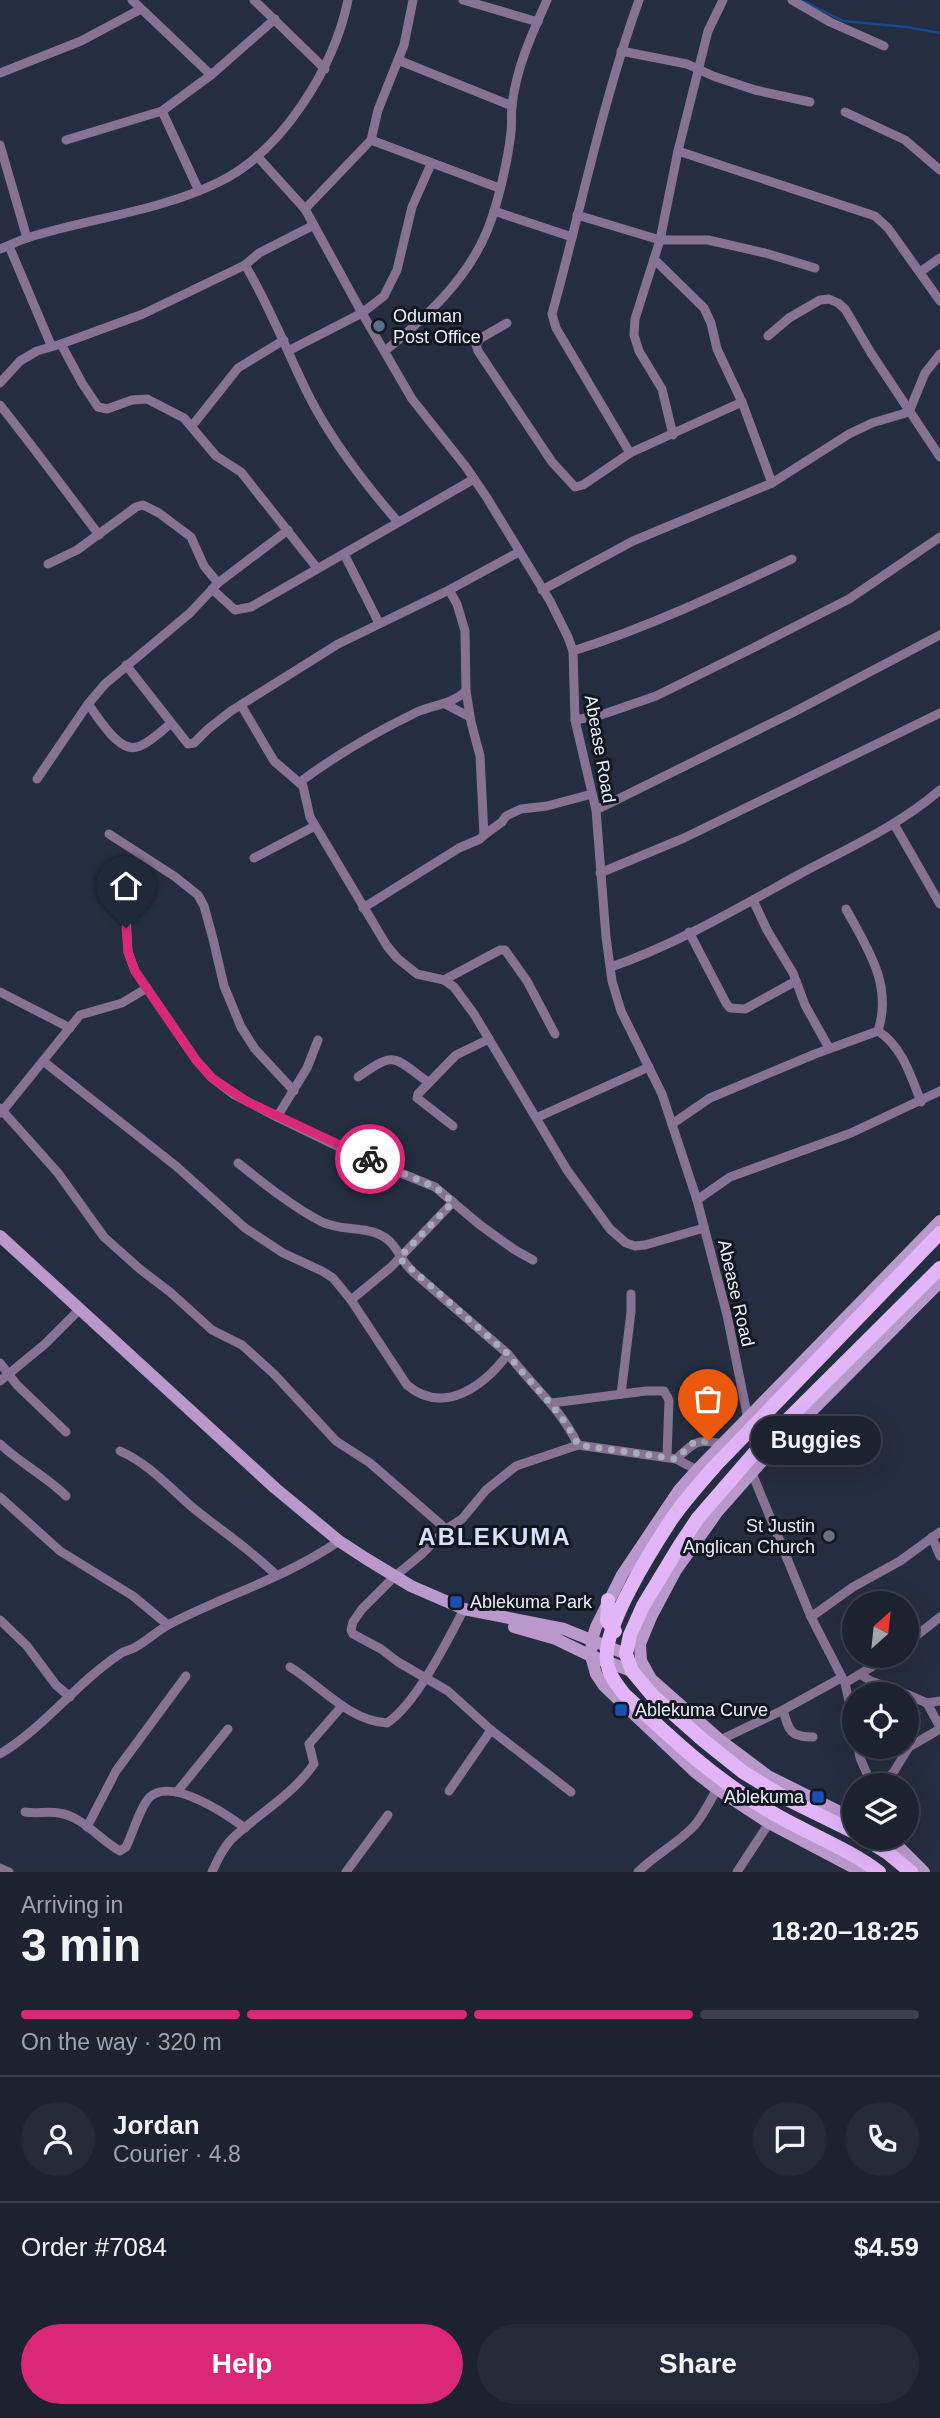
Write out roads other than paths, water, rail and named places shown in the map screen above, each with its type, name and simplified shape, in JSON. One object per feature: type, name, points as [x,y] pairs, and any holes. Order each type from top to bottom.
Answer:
[{"type":"main road","points":[[609,1684],[607,1662],[612,1629],[684,1494],[773,1408],[940,1233]]},
{"type":"main road","points":[[652,1695],[626,1654],[630,1635],[643,1606],[730,1479],[940,1268]]},
{"type":"main road","points":[[608,1600],[607,1620],[612,1629],[630,1635]]},
{"type":"main road","points":[[609,1684],[632,1681],[703,1740],[746,1767],[787,1799],[842,1826]]},
{"type":"main road","points":[[609,1684],[737,1791],[829,1847],[879,1872]]},
{"type":"main road","points":[[883,1850],[911,1872]]},
{"type":"street","points":[[132,0],[211,75]]},
{"type":"street","points":[[254,0],[325,69]]},
{"type":"street","points":[[51,345],[4,247],[27,238],[199,191],[231,176],[257,156],[294,116],[325,69],[348,0]]},
{"type":"street","points":[[305,209],[371,140],[378,110],[406,37],[414,0]]},
{"type":"street","points":[[463,0],[493,4],[538,22]]},
{"type":"street","points":[[385,351],[440,302],[483,239],[494,211],[511,132],[512,106],[525,52],[547,0]]},
{"type":"street","points":[[630,453],[552,314],[621,51],[639,0]]},
{"type":"street","points":[[673,435],[662,389],[639,351],[634,335],[635,319],[660,240],[678,151],[708,31],[723,0]]},
{"type":"street","points":[[792,0],[824,19],[884,46]]},
{"type":"street","points":[[0,74],[97,34],[141,9]]},
{"type":"street","points":[[66,140],[162,111],[211,75],[275,19]]},
{"type":"street","points":[[621,51],[699,68],[713,76],[755,90],[810,103]]},
{"type":"street","points":[[398,60],[512,106]]},
{"type":"street","points":[[162,111],[199,191]]},
{"type":"street","points":[[845,112],[905,140],[940,170]]},
{"type":"street","points":[[371,140],[499,188]]},
{"type":"street","points":[[0,145],[27,238]]},
{"type":"street","points":[[678,151],[875,216],[888,229],[940,300]]},
{"type":"street","name":"Abease Road","points":[[257,156],[305,209],[422,414],[474,479],[560,620],[573,651],[575,720],[596,810],[612,981],[621,1011],[649,1067],[672,1124],[697,1199],[727,1315],[748,1419]]},
{"type":"street","points":[[288,351],[379,302],[392,283],[403,251],[412,207],[430,164]]},
{"type":"street","points":[[494,211],[572,237]]},
{"type":"street","points":[[577,215],[660,240],[708,240],[815,268]]},
{"type":"street","points":[[0,383],[20,361],[51,345],[61,344],[143,314],[245,265],[259,253],[314,225]]},
{"type":"street","points":[[920,272],[940,258]]},
{"type":"street","points":[[654,259],[704,307],[717,349],[742,402],[772,483]]},
{"type":"street","points":[[245,265],[258,286],[310,398],[339,447],[398,522]]},
{"type":"street","points":[[768,336],[789,318],[820,300],[829,299],[838,303],[845,309],[940,457]]},
{"type":"street","points":[[507,323],[481,338],[476,344],[478,351],[552,462],[575,487],[583,485],[630,453],[742,402]]},
{"type":"street","points":[[192,426],[238,368],[284,340]]},
{"type":"street","points":[[61,344],[98,407],[107,409],[132,400],[147,399],[177,414],[192,426],[216,456],[241,472],[317,568]]},
{"type":"street","points":[[909,412],[925,373],[940,354]]},
{"type":"street","points":[[0,405],[99,535]]},
{"type":"street","points":[[542,590],[633,541],[772,483],[849,434],[872,423],[909,412]]},
{"type":"street","points":[[48,565],[143,505],[191,537],[215,586],[235,610],[243,610],[284,590],[317,568],[474,479]]},
{"type":"street","points":[[37,779],[88,704],[105,684],[190,613],[215,586],[288,530]]},
{"type":"street","points":[[575,720],[601,715],[656,696],[751,649],[849,599],[940,537]]},
{"type":"street","points":[[126,665],[188,744],[194,743],[241,705],[338,644],[449,590],[519,552]]},
{"type":"street","points":[[344,554],[379,623]]},
{"type":"street","points":[[573,651],[619,637],[699,604],[792,559]]},
{"type":"street","points":[[449,590],[457,604],[465,631],[466,691],[480,755],[484,835]]},
{"type":"street","points":[[596,810],[940,635]]},
{"type":"street","points":[[300,782],[334,757],[417,712],[452,702],[466,691]]},
{"type":"street","points":[[88,704],[118,741],[124,747],[132,749],[139,747],[172,723]]},
{"type":"street","points":[[241,705],[274,761],[300,782],[310,817],[363,908],[397,958],[417,974],[444,979],[466,1002],[567,1170],[618,1238],[635,1246],[645,1245],[704,1228]]},
{"type":"street","points":[[445,705],[470,717]]},
{"type":"street","points":[[600,873],[695,833],[940,713]]},
{"type":"street","points":[[611,967],[652,952],[753,900],[894,824],[940,790]]},
{"type":"street","points":[[363,908],[459,848],[480,839],[513,812],[592,794]]},
{"type":"street","points":[[894,824],[940,904]]},
{"type":"street","points":[[254,858],[315,826]]},
{"type":"street","points":[[109,834],[174,876],[198,895],[204,906],[224,986],[241,1027],[255,1049],[294,1091]]},
{"type":"street","points":[[753,900],[767,930],[787,960],[809,1014],[829,1048]]},
{"type":"street","points":[[846,909],[880,975],[884,1006],[878,1031]]},
{"type":"street","points":[[126,913],[126,938],[130,958],[196,1060],[212,1078],[233,1094],[347,1151],[435,1187],[495,1236],[533,1260]]},
{"type":"street","points":[[690,932],[730,1007],[745,1009],[796,981]]},
{"type":"street","points":[[444,979],[500,950],[505,950],[513,965],[527,981],[555,1034]]},
{"type":"street","points":[[147,988],[122,1003],[80,1015],[1,1111],[58,1173],[104,1237],[212,1330],[242,1345],[274,1374],[335,1441],[370,1463],[446,1529]]},
{"type":"street","points":[[0,992],[70,1028]]},
{"type":"street","points":[[672,1124],[710,1098],[829,1048],[878,1031]]},
{"type":"street","points":[[878,1031],[891,1042],[903,1060],[921,1102]]},
{"type":"street","points":[[277,1116],[307,1068],[318,1040]]},
{"type":"street","points":[[453,1126],[417,1098],[428,1082],[460,1052],[489,1040]]},
{"type":"street","points":[[358,1077],[382,1060],[389,1059],[399,1061],[428,1082]]},
{"type":"street","points":[[43,1061],[176,1166],[246,1228],[283,1254],[323,1271],[341,1285],[407,1385],[424,1396],[452,1398],[468,1390],[499,1367],[508,1354]]},
{"type":"street","points":[[536,1118],[649,1067]]},
{"type":"street","points":[[697,1199],[730,1177],[851,1133],[940,1091]]},
{"type":"street","points":[[238,1163],[277,1193],[326,1224],[382,1236],[393,1245],[399,1258],[508,1354],[552,1403],[578,1445]]},
{"type":"street","points":[[351,1300],[399,1258],[453,1202]]},
{"type":"street","points":[[862,1872],[829,1847],[769,1823],[717,1789],[686,1763],[596,1674],[592,1640],[608,1600],[651,1531],[684,1494],[697,1470],[940,1221]]},
{"type":"street","points":[[0,1236],[275,1488],[339,1541],[394,1577],[426,1594],[468,1610],[564,1629],[626,1654]]},
{"type":"street","points":[[636,1666],[640,1644],[651,1617],[689,1541],[764,1459],[939,1285]]},
{"type":"street","points":[[621,1394],[631,1294]]},
{"type":"street","points":[[0,1381],[46,1344],[80,1309]]},
{"type":"street","points":[[0,1363],[23,1391],[66,1432]]},
{"type":"street","points":[[552,1403],[658,1390],[668,1395],[671,1458]]},
{"type":"street","points":[[671,1458],[694,1442],[723,1444]]},
{"type":"street","points":[[0,1444],[13,1456],[54,1483],[66,1496]]},
{"type":"street","points":[[571,1792],[491,1730],[448,1691],[353,1634],[353,1622],[362,1609],[394,1577],[446,1529],[462,1519],[486,1490],[516,1466],[578,1445],[671,1458],[697,1470]]},
{"type":"street","points":[[120,1451],[150,1469],[191,1506],[249,1549],[276,1575]]},
{"type":"street","points":[[752,1473],[811,1617],[843,1680]]},
{"type":"street","points":[[0,1497],[60,1551],[133,1596],[168,1625]]},
{"type":"street","points":[[811,1617],[853,1587],[900,1562],[936,1535],[940,1556]]},
{"type":"street","points":[[0,1754],[12,1747],[105,1665],[168,1625],[317,1556],[339,1541]]},
{"type":"street","points":[[468,1610],[481,1618],[556,1639],[607,1662],[636,1666],[720,1740],[746,1767],[842,1813]]},
{"type":"street","points":[[290,1667],[342,1706],[376,1722],[387,1723],[403,1707],[424,1678],[468,1610]]},
{"type":"street","points":[[919,1634],[940,1617]]},
{"type":"street","points":[[0,1620],[26,1646],[56,1685],[70,1697]]},
{"type":"street","points":[[720,1740],[871,1668]]},
{"type":"street","points":[[860,1675],[874,1682]]},
{"type":"street","points":[[88,1828],[116,1771],[186,1676]]},
{"type":"street","points":[[919,1700],[927,1703],[940,1701]]},
{"type":"street","points":[[893,1773],[909,1747],[940,1728],[927,1703]]},
{"type":"street","points":[[212,1872],[227,1844],[282,1799],[310,1770],[314,1764],[309,1744],[342,1706]]},
{"type":"street","points":[[783,1710],[788,1727],[793,1733],[798,1737],[813,1737]]},
{"type":"street","points":[[177,1792],[228,1729]]},
{"type":"street","points":[[449,1791],[491,1730]]},
{"type":"street","points":[[638,1872],[654,1856],[667,1850],[695,1825],[717,1789]]},
{"type":"street","points":[[25,1812],[58,1812],[69,1816],[120,1851],[124,1850],[148,1800],[160,1792],[177,1792],[228,1816],[245,1828]]},
{"type":"street","points":[[345,1872],[388,1815]]},
{"type":"street","points":[[737,1872],[769,1823]]},
{"type":"street","points":[[904,1850],[924,1872]]},
{"type":"street","points":[[0,1868],[9,1872]]},
{"type":"waterway","points":[[801,0],[843,21],[940,33]]},
{"type":"place","name":"Oduman Post Office","points":[[379,326]]},
{"type":"place","name":"Buggies","points":[[708,1441]]},
{"type":"place","name":"St Justin Anglican Church","points":[[829,1536]]},
{"type":"place","name":"Ablekuma Park","points":[[456,1602]]},
{"type":"place","name":"Ablekuma Curve","points":[[621,1710]]},
{"type":"place","name":"Ablekuma","points":[[818,1797]]},
{"type":"district","name":"ABLEKUMA","points":[[495,1536]]}]
